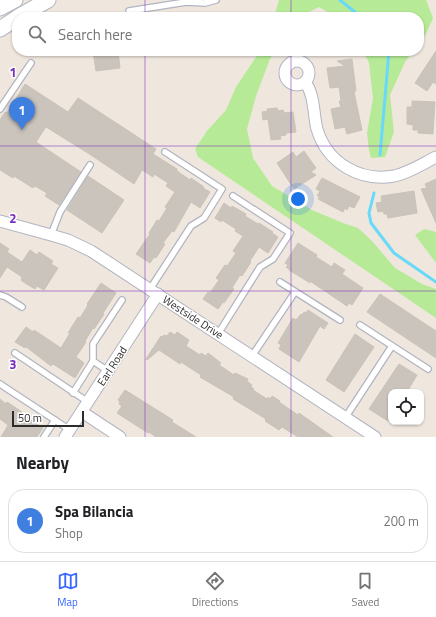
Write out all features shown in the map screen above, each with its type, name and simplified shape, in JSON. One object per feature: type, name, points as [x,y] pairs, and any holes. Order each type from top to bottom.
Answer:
[{"type":"main road","points":[[0,8],[15,0]]},
{"type":"main road","points":[[27,12],[48,0]]},
{"type":"main road","points":[[0,29],[12,21]]},
{"type":"street","points":[[305,82],[311,94],[317,129],[322,141],[326,149],[346,168],[362,175],[378,177],[394,176],[407,172],[436,157]]},
{"type":"street","name":"Westside Drive","points":[[0,221],[35,229],[68,240],[91,251],[374,437]]},
{"type":"street","name":"Earl Road","points":[[68,433],[108,372],[154,292]]},
{"type":"street","points":[[85,407],[120,437]]},
{"type":"lane","points":[[129,11],[186,2],[205,3],[216,0]]},
{"type":"lane","points":[[0,109],[30,63]]},
{"type":"lane","points":[[154,292],[191,226],[204,218],[222,189],[166,152]]},
{"type":"lane","points":[[51,235],[60,212],[90,165]]},
{"type":"lane","points":[[218,334],[260,267],[273,259],[290,233],[233,196]]},
{"type":"lane","points":[[280,282],[340,320]]},
{"type":"lane","points":[[252,356],[295,292]]},
{"type":"lane","points":[[0,295],[22,307]]},
{"type":"lane","points":[[73,393],[93,361],[93,344],[122,300]]},
{"type":"lane","points":[[360,325],[428,369]]},
{"type":"lane","points":[[345,418],[392,346]]},
{"type":"lane","points":[[15,353],[73,393],[85,407]]},
{"type":"lane","points":[[93,361],[108,372]]},
{"type":"lane","points":[[0,384],[55,420],[68,433]]},
{"type":"lane","points":[[44,437],[55,420]]},
{"type":"green space","points":[[279,0],[426,0],[433,18],[424,37],[424,12],[328,12],[319,7],[309,12],[275,12]]},
{"type":"green space","points":[[257,56],[272,56],[256,96],[247,129],[253,158],[272,186],[312,210],[358,228],[372,241],[395,268],[422,284],[436,289],[436,318],[198,157],[195,149],[207,131],[226,110],[236,87]]},
{"type":"green space","points":[[366,56],[409,56],[405,62],[390,95],[394,132],[385,157],[371,158],[369,150],[367,133],[373,98],[369,63]]},
{"type":"green space","points":[[424,229],[436,232],[436,263],[415,235]]},
{"type":"building","points":[[436,51],[436,84],[433,82],[427,91],[415,83]]},
{"type":"building","points":[[94,56],[119,56],[120,68],[96,71]]},
{"type":"building","points":[[352,59],[356,91],[354,92],[362,130],[347,134],[345,127],[335,129],[331,109],[341,107],[339,101],[341,101],[339,87],[330,88],[327,68],[345,66],[337,61]]},
{"type":"building","points":[[25,84],[68,112],[78,98],[156,149],[153,154],[210,192],[200,208],[191,202],[174,232],[172,231],[163,243],[165,244],[156,258],[154,257],[150,263],[136,254],[150,234],[149,233],[157,220],[159,221],[167,208],[165,207],[175,192],[166,186],[168,183],[154,174],[153,177],[142,170],[134,184],[46,127],[36,142],[81,172],[59,205],[45,196],[47,193],[35,186],[33,188],[14,176],[13,178],[0,170],[0,120],[5,112],[7,113]]},
{"type":"building","points":[[412,101],[435,102],[433,134],[418,133],[418,130],[413,130],[413,125],[407,124],[407,107],[412,107]]},
{"type":"building","points":[[277,108],[278,111],[283,110],[284,113],[293,112],[296,132],[286,133],[286,135],[280,136],[281,139],[271,140],[268,119],[263,120],[262,112],[268,111],[267,109]]},
{"type":"building","points":[[304,151],[316,168],[311,172],[316,175],[294,189],[277,163],[293,152],[296,157]]},
{"type":"building","points":[[88,176],[124,200],[102,233],[67,210]]},
{"type":"building","points":[[322,178],[360,197],[354,208],[349,206],[347,210],[345,208],[343,212],[318,199],[320,196],[317,196],[320,191],[316,189]]},
{"type":"building","points":[[436,179],[436,223],[421,189],[427,188],[425,184]]},
{"type":"building","points":[[414,191],[417,213],[388,218],[387,214],[384,214],[383,211],[378,212],[376,203],[382,202],[381,196]]},
{"type":"building","points":[[224,203],[231,208],[232,206],[246,214],[245,216],[258,224],[259,223],[278,237],[268,253],[259,247],[242,276],[240,275],[232,288],[234,289],[218,309],[203,299],[208,292],[210,293],[219,280],[216,278],[236,253],[233,251],[243,236],[235,231],[236,229],[222,220],[221,222],[215,218]]},
{"type":"building","points":[[0,243],[9,249],[7,252],[22,262],[30,250],[37,255],[39,252],[53,261],[51,264],[58,268],[44,290],[37,286],[35,289],[25,283],[21,280],[22,277],[7,267],[0,278]]},
{"type":"building","points":[[298,243],[332,267],[334,263],[345,270],[342,274],[363,288],[352,305],[349,303],[347,306],[286,267],[288,265],[285,263]]},
{"type":"building","points":[[101,283],[116,293],[76,357],[84,363],[75,378],[53,364],[51,366],[25,346],[25,348],[15,342],[26,327],[33,332],[34,330],[61,348],[70,333],[68,333],[78,317],[80,318],[88,305],[87,304]]},
{"type":"building","points":[[380,294],[436,331],[436,358],[367,312]]},
{"type":"building","points":[[308,310],[328,323],[324,329],[320,326],[299,362],[279,349],[281,345],[278,343],[293,318],[296,320],[301,314],[302,315],[304,312],[306,313]]},
{"type":"building","points":[[170,332],[175,335],[177,332],[189,340],[186,346],[200,355],[201,353],[206,356],[208,353],[221,363],[219,365],[234,375],[235,373],[248,379],[247,381],[252,385],[251,387],[254,389],[253,390],[267,399],[268,397],[270,399],[272,396],[298,415],[299,413],[333,437],[298,437],[282,427],[279,430],[265,421],[266,419],[233,399],[234,397],[200,377],[201,375],[181,362],[180,364],[159,350],[147,360],[146,359],[161,336],[167,336]]},
{"type":"building","points":[[355,334],[374,347],[344,392],[326,380]]},
{"type":"building","points":[[399,364],[417,375],[409,389],[388,389],[388,421],[369,409]]},
{"type":"building","points":[[125,390],[173,420],[172,422],[196,437],[156,437],[117,413],[122,406],[119,404],[120,402],[118,400]]},
{"type":"building","points":[[0,399],[6,404],[7,402],[22,412],[21,413],[43,428],[37,437],[1,437],[8,425],[0,419]]},
{"type":"waterway","points":[[340,0],[355,12]]},
{"type":"waterway","points":[[380,155],[389,56]]},
{"type":"waterway","points":[[374,193],[369,213],[371,223],[394,253],[436,282]]},
{"type":"place","name":"Spa Bilancia","points":[[22,130]]}]
